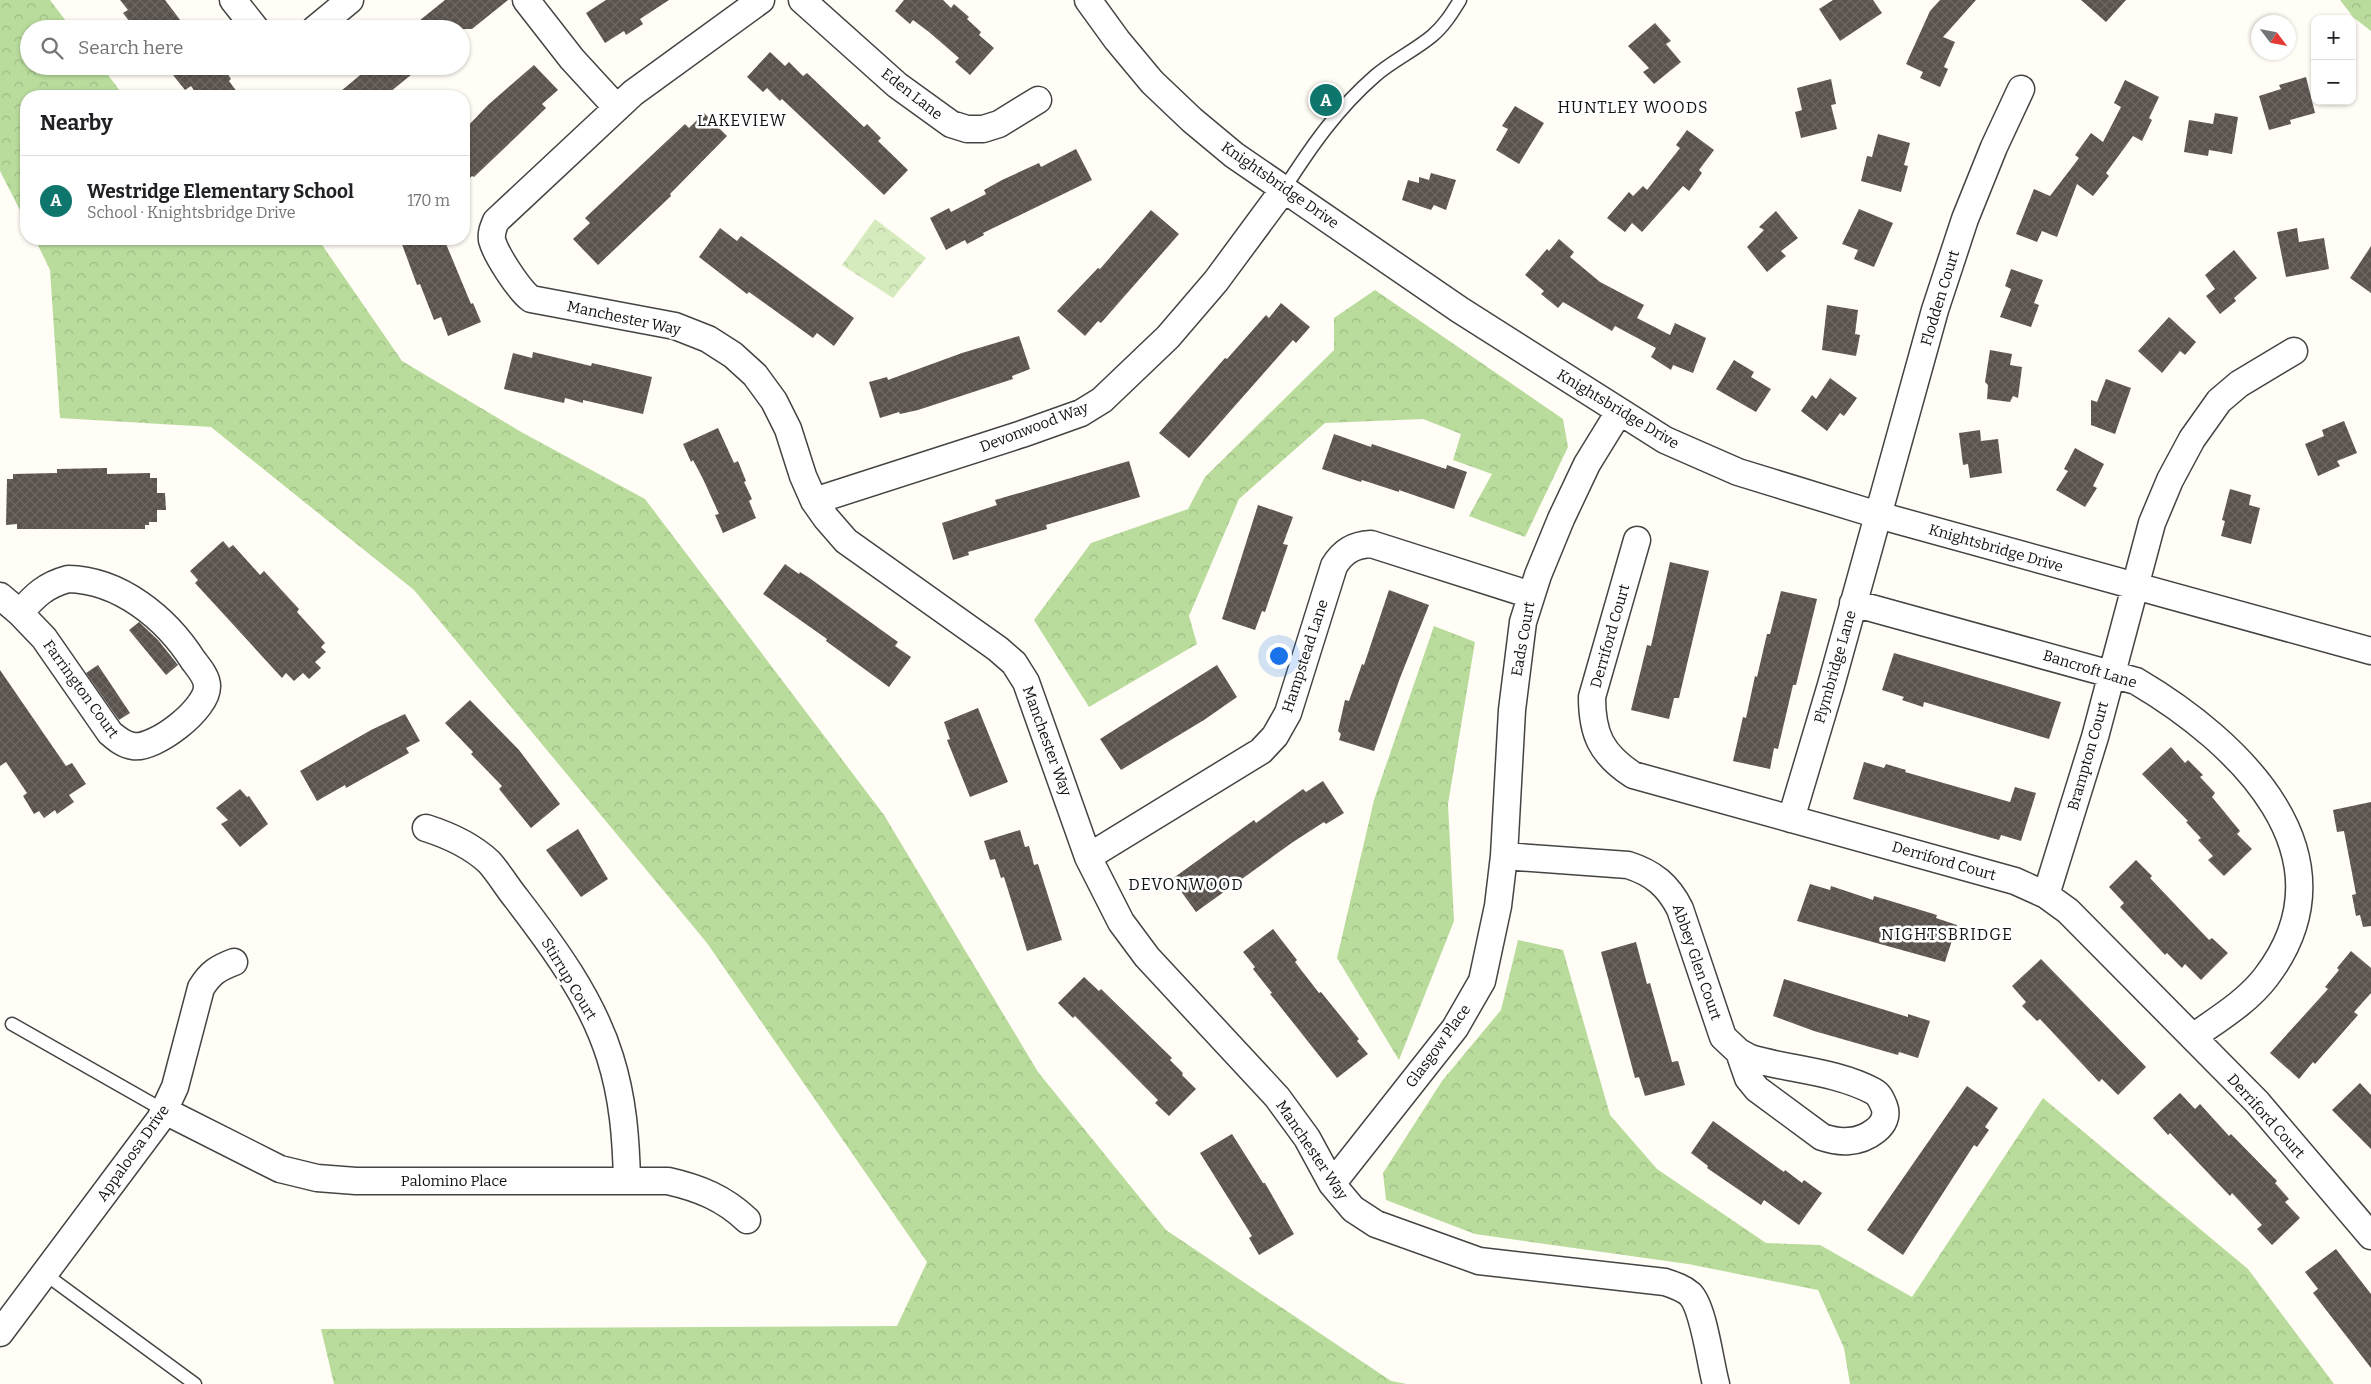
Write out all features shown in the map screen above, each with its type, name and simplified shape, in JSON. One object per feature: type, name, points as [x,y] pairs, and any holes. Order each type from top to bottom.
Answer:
[{"type":"street","points":[[233,0],[249,20]]},
{"type":"street","points":[[326,20],[350,0]]},
{"type":"street","points":[[526,0],[572,59],[617,108]]},
{"type":"street","name":"Manchester Way","points":[[761,0],[633,93],[496,221],[492,231],[492,242],[520,290],[531,299],[675,326],[708,339],[733,355],[755,375],[774,401],[788,429],[803,476],[814,501],[846,541],[998,649],[1014,664],[1026,682],[1088,857],[1121,922],[1146,957],[1277,1097],[1306,1138],[1332,1184],[1353,1209],[1376,1224],[1479,1261],[1666,1282],[1679,1287],[1691,1295],[1698,1308],[1716,1384]]},
{"type":"street","name":"Eden Lane","points":[[802,0],[896,85],[951,124],[966,129],[983,129],[999,124],[1038,100]]},
{"type":"street","name":"Knightsbridge Drive","points":[[1088,0],[1117,40],[1152,82],[1192,120],[1234,155],[1460,310],[1665,440],[1710,461],[1878,515],[2371,651]]},
{"type":"street","name":"Flodden Court","points":[[1878,515],[1935,310],[1955,249],[1994,147],[2021,89]]},
{"type":"street","name":"Devonwood Way","points":[[814,501],[1022,434],[1081,413],[1102,400],[1168,337],[1210,288],[1261,223],[1284,189]]},
{"type":"street","name":"Brampton Court","points":[[2046,896],[2095,738],[2152,522],[2170,480],[2192,439],[2219,401],[2261,369],[2294,350]]},
{"type":"street","name":"Eads Court","points":[[1504,856],[1512,710],[1523,622],[1531,595],[1561,519],[1588,464],[1619,412]]},
{"type":"street","name":"Plymbridge Lane","points":[[1792,819],[1878,515]]},
{"type":"street","name":"Derriford Court","points":[[1637,540],[1592,697],[1592,716],[1595,732],[1604,749],[1617,764],[1633,775],[2014,881],[2046,896],[2068,911],[2257,1102],[2371,1236]]},
{"type":"street","name":"Hampstead Lane","points":[[1088,857],[1261,751],[1275,736],[1288,713],[1334,566],[1350,548],[1371,544],[1531,595]]},
{"type":"street","name":"Farrington Court","points":[[0,596],[20,613],[44,638],[110,733],[120,742],[133,746],[146,746],[156,742],[200,707],[206,697],[207,685],[203,675],[182,642],[160,619],[134,600],[105,585],[85,579],[68,579],[51,584],[36,593],[20,613]]},
{"type":"street","name":"Bancroft Lane","points":[[1854,603],[2136,682],[2172,703],[2206,728],[2236,758],[2268,796],[2283,822],[2292,844],[2298,873],[2300,902],[2297,920],[2286,948],[2266,978],[2245,1000],[2193,1038]]},
{"type":"street","name":"Stirrup Court","points":[[426,828],[462,843],[488,862],[530,917],[578,989],[594,1018],[610,1057],[621,1097],[626,1139],[627,1180]]},
{"type":"street","name":"Abbey Glen Court","points":[[1504,856],[1628,865],[1646,871],[1661,881],[1673,895],[1680,909],[1723,1038],[1738,1052],[1765,1062],[1831,1076],[1873,1091],[1880,1097],[1885,1109],[1884,1120],[1879,1128],[1871,1134],[1850,1141],[1835,1141],[1822,1137],[1757,1089],[1748,1078],[1738,1052]]},
{"type":"street","name":"Glasgow Place","points":[[1332,1184],[1456,1028],[1482,981],[1498,906],[1504,856]]},
{"type":"street","name":"Appaloosa Drive","points":[[0,1333],[165,1111],[175,1088],[201,988],[208,976],[217,968],[234,962]]},
{"type":"street","name":"Palomino Place","points":[[165,1111],[280,1169],[317,1178],[356,1181],[668,1181],[694,1187],[718,1197],[747,1220]]},
{"type":"lane","points":[[1284,189],[1315,140],[1347,102],[1377,74],[1432,36],[1449,18],[1460,0]]},
{"type":"lane","points":[[12,1024],[165,1111]]},
{"type":"lane","points":[[45,1274],[195,1384]]},
{"type":"green space","points":[[0,0],[50,0],[65,20],[20,20],[20,75],[108,75],[119,90],[20,90],[20,210],[0,171]]},
{"type":"green space","points":[[2340,0],[2371,0],[2371,31],[2356,19],[2356,15],[2351,15]]},
{"type":"green space","points":[[875,219],[926,258],[893,298],[842,265]]},
{"type":"green space","points":[[38,245],[322,245],[402,361],[523,433],[645,499],[884,815],[1038,1072],[1166,1230],[1391,1381],[1407,1384],[334,1384],[321,1329],[897,1326],[927,1262],[707,943],[414,590],[211,427],[60,418],[50,270]]},
{"type":"green space","points":[[1375,290],[1563,419],[1568,447],[1525,537],[1469,516],[1492,474],[1453,460],[1461,434],[1423,419],[1325,423],[1239,499],[1189,616],[1197,644],[1089,707],[1034,620],[1091,543],[1188,509],[1205,477],[1334,350],[1334,318]]},
{"type":"green space","points":[[1434,626],[1475,642],[1448,804],[1454,921],[1399,1060],[1337,958],[1374,800]]},
{"type":"green space","points":[[1518,940],[1563,950],[1610,1115],[1657,1169],[1766,1243],[1820,1245],[1912,1297],[2043,1098],[2248,1269],[2334,1384],[1850,1384],[1844,1348],[1818,1290],[1688,1264],[1475,1234],[1386,1200],[1383,1173],[1442,1081],[1501,1010]]},
{"type":"building","points":[[120,0],[165,0],[180,20],[128,20],[123,13],[128,10]]},
{"type":"building","points":[[445,0],[508,0],[472,29],[470,29],[470,20],[420,20]]},
{"type":"building","points":[[606,0],[669,0],[640,19],[643,24],[626,35],[624,31],[605,43],[586,13]]},
{"type":"building","points":[[904,0],[943,0],[951,8],[954,4],[969,17],[967,19],[981,32],[979,35],[994,48],[970,75],[955,62],[959,58],[929,32],[913,20],[910,24],[895,11]]},
{"type":"building","points":[[1833,0],[1873,0],[1882,13],[1840,41],[1819,9]]},
{"type":"building","points":[[1940,0],[1976,0],[1943,37],[1955,42],[1944,67],[1948,69],[1940,87],[1920,78],[1923,72],[1906,64],[1930,11]]},
{"type":"building","points":[[2081,0],[2126,0],[2106,22]]},
{"type":"building","points":[[1655,23],[1671,41],[1666,44],[1681,62],[1654,84],[1643,72],[1649,68],[1628,46]]},
{"type":"building","points":[[770,52],[785,66],[789,62],[803,76],[807,73],[864,127],[867,124],[881,138],[878,141],[908,170],[884,195],[782,99],[780,101],[767,88],[763,92],[747,77]]},
{"type":"building","points":[[534,65],[558,90],[542,104],[546,108],[474,177],[470,178],[470,124],[488,105]]},
{"type":"building","points":[[173,75],[228,75],[231,79],[229,81],[236,90],[194,90],[191,86],[185,90]]},
{"type":"building","points":[[360,75],[411,75],[392,90],[342,90]]},
{"type":"building","points":[[2306,77],[2311,105],[2313,105],[2315,113],[2290,120],[2291,124],[2269,130],[2259,96],[2281,89],[2279,85]]},
{"type":"building","points":[[1831,79],[1836,104],[1831,105],[1837,129],[1801,138],[1795,112],[1802,110],[1797,88]]},
{"type":"building","points":[[2125,80],[2159,97],[2149,118],[2152,120],[2142,141],[2133,136],[2106,173],[2109,176],[2093,196],[2077,184],[2057,237],[2042,231],[2037,242],[2016,234],[2034,189],[2050,196],[2079,158],[2075,155],[2091,133],[2103,142],[2121,107],[2114,103]]},
{"type":"building","points":[[1515,106],[1544,123],[1519,164],[1496,150],[1508,129],[1502,126]]},
{"type":"building","points":[[704,113],[727,136],[670,194],[671,196],[598,265],[573,239],[590,223],[585,218],[685,124],[689,128]]},
{"type":"building","points":[[2215,113],[2238,117],[2232,154],[2209,150],[2208,156],[2184,152],[2189,120],[2213,124]]},
{"type":"building","points":[[1687,130],[1714,150],[1699,170],[1702,173],[1689,191],[1683,186],[1642,232],[1632,223],[1625,232],[1607,218],[1629,192],[1633,196],[1643,186],[1647,190],[1680,148],[1676,145]]},
{"type":"building","points":[[1878,134],[1910,143],[1904,165],[1908,166],[1901,192],[1861,181],[1867,156],[1872,157]]},
{"type":"building","points":[[1076,149],[1092,180],[983,233],[984,235],[967,244],[965,240],[946,250],[930,218],[949,208],[951,212],[986,194],[984,190],[1002,180],[1039,163],[1041,167]]},
{"type":"building","points":[[1431,173],[1456,180],[1446,210],[1434,205],[1431,210],[1402,200],[1408,180],[1419,183],[1419,177],[1429,180]]},
{"type":"building","points":[[1859,209],[1893,223],[1874,267],[1854,259],[1858,250],[1842,244]]},
{"type":"building","points":[[1151,210],[1179,234],[1101,323],[1098,321],[1085,336],[1057,311],[1098,268],[1100,269]]},
{"type":"building","points":[[1776,211],[1798,238],[1781,251],[1786,256],[1767,272],[1747,247],[1764,230],[1759,227]]},
{"type":"building","points":[[720,228],[737,241],[741,236],[854,318],[834,346],[817,333],[813,338],[749,292],[747,294],[699,257]]},
{"type":"building","points":[[2297,228],[2299,242],[2324,238],[2329,269],[2286,277],[2277,232]]},
{"type":"building","points":[[1559,239],[1574,252],[1570,257],[1600,282],[1644,305],[1637,318],[1670,335],[1675,323],[1706,338],[1693,373],[1673,365],[1671,370],[1651,357],[1656,348],[1615,326],[1612,331],[1563,302],[1558,308],[1541,294],[1544,291],[1525,275],[1547,249],[1549,251]]},
{"type":"building","points":[[402,245],[446,245],[471,304],[473,303],[481,322],[448,336],[441,317],[434,320],[420,284],[417,285]]},
{"type":"building","points":[[2371,246],[2371,293],[2350,278]]},
{"type":"building","points":[[2234,250],[2257,278],[2234,298],[2236,301],[2220,314],[2206,296],[2215,289],[2205,275]]},
{"type":"building","points":[[2011,269],[2043,280],[2034,303],[2039,305],[2031,327],[2000,317],[2011,289],[2005,286]]},
{"type":"building","points":[[1281,303],[1310,327],[1296,343],[1293,340],[1189,458],[1159,433],[1225,358],[1227,359],[1266,315],[1269,318]]},
{"type":"building","points":[[1827,305],[1858,310],[1855,334],[1860,335],[1856,356],[1822,350]]},
{"type":"building","points":[[2169,317],[2196,342],[2185,355],[2180,351],[2162,373],[2138,351]]},
{"type":"building","points":[[1019,336],[1030,369],[1012,376],[1013,379],[918,410],[900,414],[899,412],[880,418],[869,382],[887,377],[888,380],[962,353]]},
{"type":"building","points":[[1990,350],[2012,354],[2010,365],[2022,367],[2018,398],[2013,396],[2010,402],[1987,399],[1988,385],[1985,382]]},
{"type":"building","points":[[533,352],[591,366],[592,363],[652,377],[643,414],[583,400],[583,403],[565,398],[564,403],[504,389],[513,353],[532,358]]},
{"type":"building","points":[[1734,360],[1754,372],[1751,377],[1771,389],[1756,412],[1716,389]]},
{"type":"building","points":[[1830,378],[1857,398],[1844,416],[1840,413],[1827,431],[1801,411],[1812,395],[1816,399]]},
{"type":"building","points":[[2106,379],[2131,388],[2115,434],[2091,425],[2091,400],[2097,402]]},
{"type":"building","points":[[2344,421],[2357,453],[2337,461],[2340,466],[2318,476],[2305,444],[2324,436],[2322,430]]},
{"type":"building","points":[[718,428],[734,463],[738,461],[746,481],[744,482],[752,499],[749,501],[756,518],[723,533],[715,515],[719,514],[703,479],[693,460],[691,462],[683,444]]},
{"type":"building","points":[[1980,430],[1981,441],[1998,439],[2002,473],[1970,478],[1968,464],[1963,465],[1959,433]]},
{"type":"building","points":[[1334,434],[1371,447],[1372,444],[1446,469],[1447,465],[1467,472],[1454,509],[1399,490],[1399,492],[1362,480],[1361,482],[1322,469]]},
{"type":"building","points":[[2075,448],[2104,464],[2093,486],[2097,488],[2085,507],[2056,490],[2068,471],[2064,469]]},
{"type":"building","points":[[1129,461],[1140,497],[1046,525],[1047,529],[968,552],[969,555],[953,560],[942,523],[997,505],[995,500]]},
{"type":"building","points":[[107,468],[107,474],[150,473],[150,478],[157,478],[157,493],[165,493],[166,510],[157,510],[157,522],[149,522],[149,525],[145,525],[145,529],[17,529],[17,524],[6,525],[7,479],[13,479],[13,474],[57,473],[57,469]]},
{"type":"building","points":[[2230,489],[2251,495],[2249,505],[2260,508],[2251,544],[2221,536],[2225,521],[2222,520]]},
{"type":"building","points":[[1258,505],[1293,517],[1283,544],[1288,545],[1265,612],[1262,611],[1255,630],[1222,619]]},
{"type":"building","points":[[223,541],[229,548],[233,545],[260,575],[264,571],[299,609],[297,612],[325,643],[321,647],[326,652],[315,662],[321,668],[309,679],[303,673],[294,681],[286,673],[282,678],[195,583],[198,580],[190,571]]},
{"type":"building","points":[[1670,562],[1709,571],[1679,698],[1674,698],[1669,719],[1631,710],[1647,645],[1651,646]]},
{"type":"building","points":[[785,564],[799,574],[800,572],[808,577],[898,642],[895,646],[911,657],[889,687],[826,641],[827,639],[763,594]]},
{"type":"building","points":[[1389,590],[1429,605],[1374,751],[1339,740],[1341,734],[1338,731],[1345,700],[1349,701],[1362,664],[1364,665]]},
{"type":"building","points":[[1781,591],[1817,599],[1796,685],[1793,685],[1778,749],[1774,748],[1770,769],[1733,761],[1743,717],[1746,718],[1755,676],[1757,677],[1767,634],[1770,634]]},
{"type":"building","points":[[139,622],[158,640],[178,665],[166,675],[129,630]]},
{"type":"building","points":[[1894,653],[2061,702],[2049,739],[1924,702],[1923,707],[1902,700],[1904,697],[1882,690]]},
{"type":"building","points":[[98,665],[130,713],[119,720],[86,673]]},
{"type":"building","points":[[1217,665],[1237,697],[1204,720],[1121,770],[1100,739]]},
{"type":"building","points":[[0,670],[66,766],[72,763],[86,784],[69,795],[74,802],[57,814],[55,810],[44,818],[39,811],[34,814],[23,796],[27,793],[6,762],[0,766]]},
{"type":"building","points":[[470,700],[519,750],[560,804],[531,828],[499,789],[502,786],[471,754],[473,752],[445,723]]},
{"type":"building","points":[[978,708],[1008,782],[970,797],[947,740],[950,739],[944,722]]},
{"type":"building","points":[[405,714],[420,741],[406,748],[409,753],[346,788],[345,785],[317,801],[300,771],[371,730]]},
{"type":"building","points":[[2171,747],[2185,763],[2188,760],[2203,775],[2200,777],[2215,793],[2212,797],[2240,831],[2237,834],[2252,849],[2224,876],[2208,860],[2213,856],[2198,840],[2201,838],[2186,822],[2188,821],[2142,774]]},
{"type":"building","points":[[1864,762],[1884,768],[1886,764],[1906,770],[1905,772],[2010,802],[2015,787],[2036,793],[2021,841],[2001,835],[1999,840],[1853,799]]},
{"type":"building","points":[[1323,781],[1344,813],[1326,824],[1324,822],[1293,842],[1196,912],[1172,879],[1254,820],[1256,823],[1303,789],[1306,792]]},
{"type":"building","points":[[240,789],[247,797],[249,796],[268,824],[240,847],[221,824],[228,820],[216,808]]},
{"type":"building","points":[[2371,802],[2371,926],[2363,927],[2360,915],[2356,916],[2352,895],[2356,894],[2344,831],[2337,832],[2333,810]]},
{"type":"building","points":[[578,829],[608,879],[581,897],[546,850]]},
{"type":"building","points":[[1020,830],[1025,847],[1029,846],[1034,865],[1038,864],[1062,940],[1027,951],[1004,877],[1001,878],[995,859],[990,860],[984,841]]},
{"type":"building","points":[[2136,860],[2152,876],[2150,878],[2209,940],[2212,938],[2228,953],[2201,980],[2185,964],[2182,968],[2167,953],[2165,955],[2120,907],[2124,903],[2109,887]]},
{"type":"building","points":[[1810,884],[1830,890],[1831,886],[1873,900],[1874,896],[1937,915],[1936,918],[1957,925],[1945,962],[1797,921]]},
{"type":"building","points":[[1273,929],[1297,960],[1295,962],[1359,1039],[1357,1041],[1368,1054],[1337,1078],[1270,994],[1272,993],[1253,969],[1255,967],[1243,952]]},
{"type":"building","points":[[1636,942],[1647,984],[1650,983],[1672,1062],[1678,1061],[1685,1085],[1645,1096],[1639,1077],[1635,1078],[1601,952]]},
{"type":"building","points":[[2351,951],[2371,968],[2371,993],[2354,1012],[2358,1015],[2315,1064],[2313,1062],[2299,1079],[2270,1053],[2328,989],[2325,987]]},
{"type":"building","points":[[2041,959],[2146,1067],[2118,1095],[2102,1079],[2099,1082],[2040,1019],[2037,1021],[2022,1006],[2026,1002],[2012,986]]},
{"type":"building","points":[[1084,977],[1099,991],[1101,989],[1172,1058],[1170,1060],[1196,1089],[1169,1116],[1155,1103],[1158,1100],[1075,1016],[1073,1018],[1058,1003]]},
{"type":"building","points":[[1784,979],[1908,1017],[1908,1014],[1930,1021],[1918,1058],[1899,1052],[1898,1055],[1814,1031],[1773,1016]]},
{"type":"building","points":[[2360,1083],[2371,1095],[2371,1149],[2332,1110]]},
{"type":"building","points":[[1967,1086],[1998,1108],[1985,1127],[1989,1130],[1977,1147],[1974,1145],[1903,1255],[1867,1230]]},
{"type":"building","points":[[2180,1093],[2195,1109],[2200,1104],[2229,1136],[2231,1134],[2277,1181],[2275,1183],[2289,1199],[2285,1202],[2300,1218],[2272,1245],[2257,1229],[2262,1225],[2232,1193],[2230,1196],[2170,1133],[2168,1135],[2153,1118]]},
{"type":"building","points":[[1713,1121],[1784,1172],[1785,1170],[1802,1183],[1804,1180],[1822,1193],[1799,1225],[1764,1200],[1761,1205],[1707,1168],[1708,1166],[1691,1153]]},
{"type":"building","points":[[1232,1134],[1263,1183],[1265,1183],[1294,1234],[1259,1255],[1249,1238],[1252,1236],[1200,1153]]},
{"type":"building","points":[[2336,1249],[2371,1294],[2371,1368],[2313,1293],[2318,1289],[2305,1272]]},
{"type":"place","name":"Westridge Elementary School","points":[[1326,100]]},
{"type":"district","name":"HUNTLEY WOODS","points":[[1633,107]]},
{"type":"district","name":"LAKEVIEW","points":[[742,120]]},
{"type":"district","name":"DEVONWOOD","points":[[1186,884]]},
{"type":"district","name":"NIGHTSBRIDGE","points":[[1947,934]]}]
